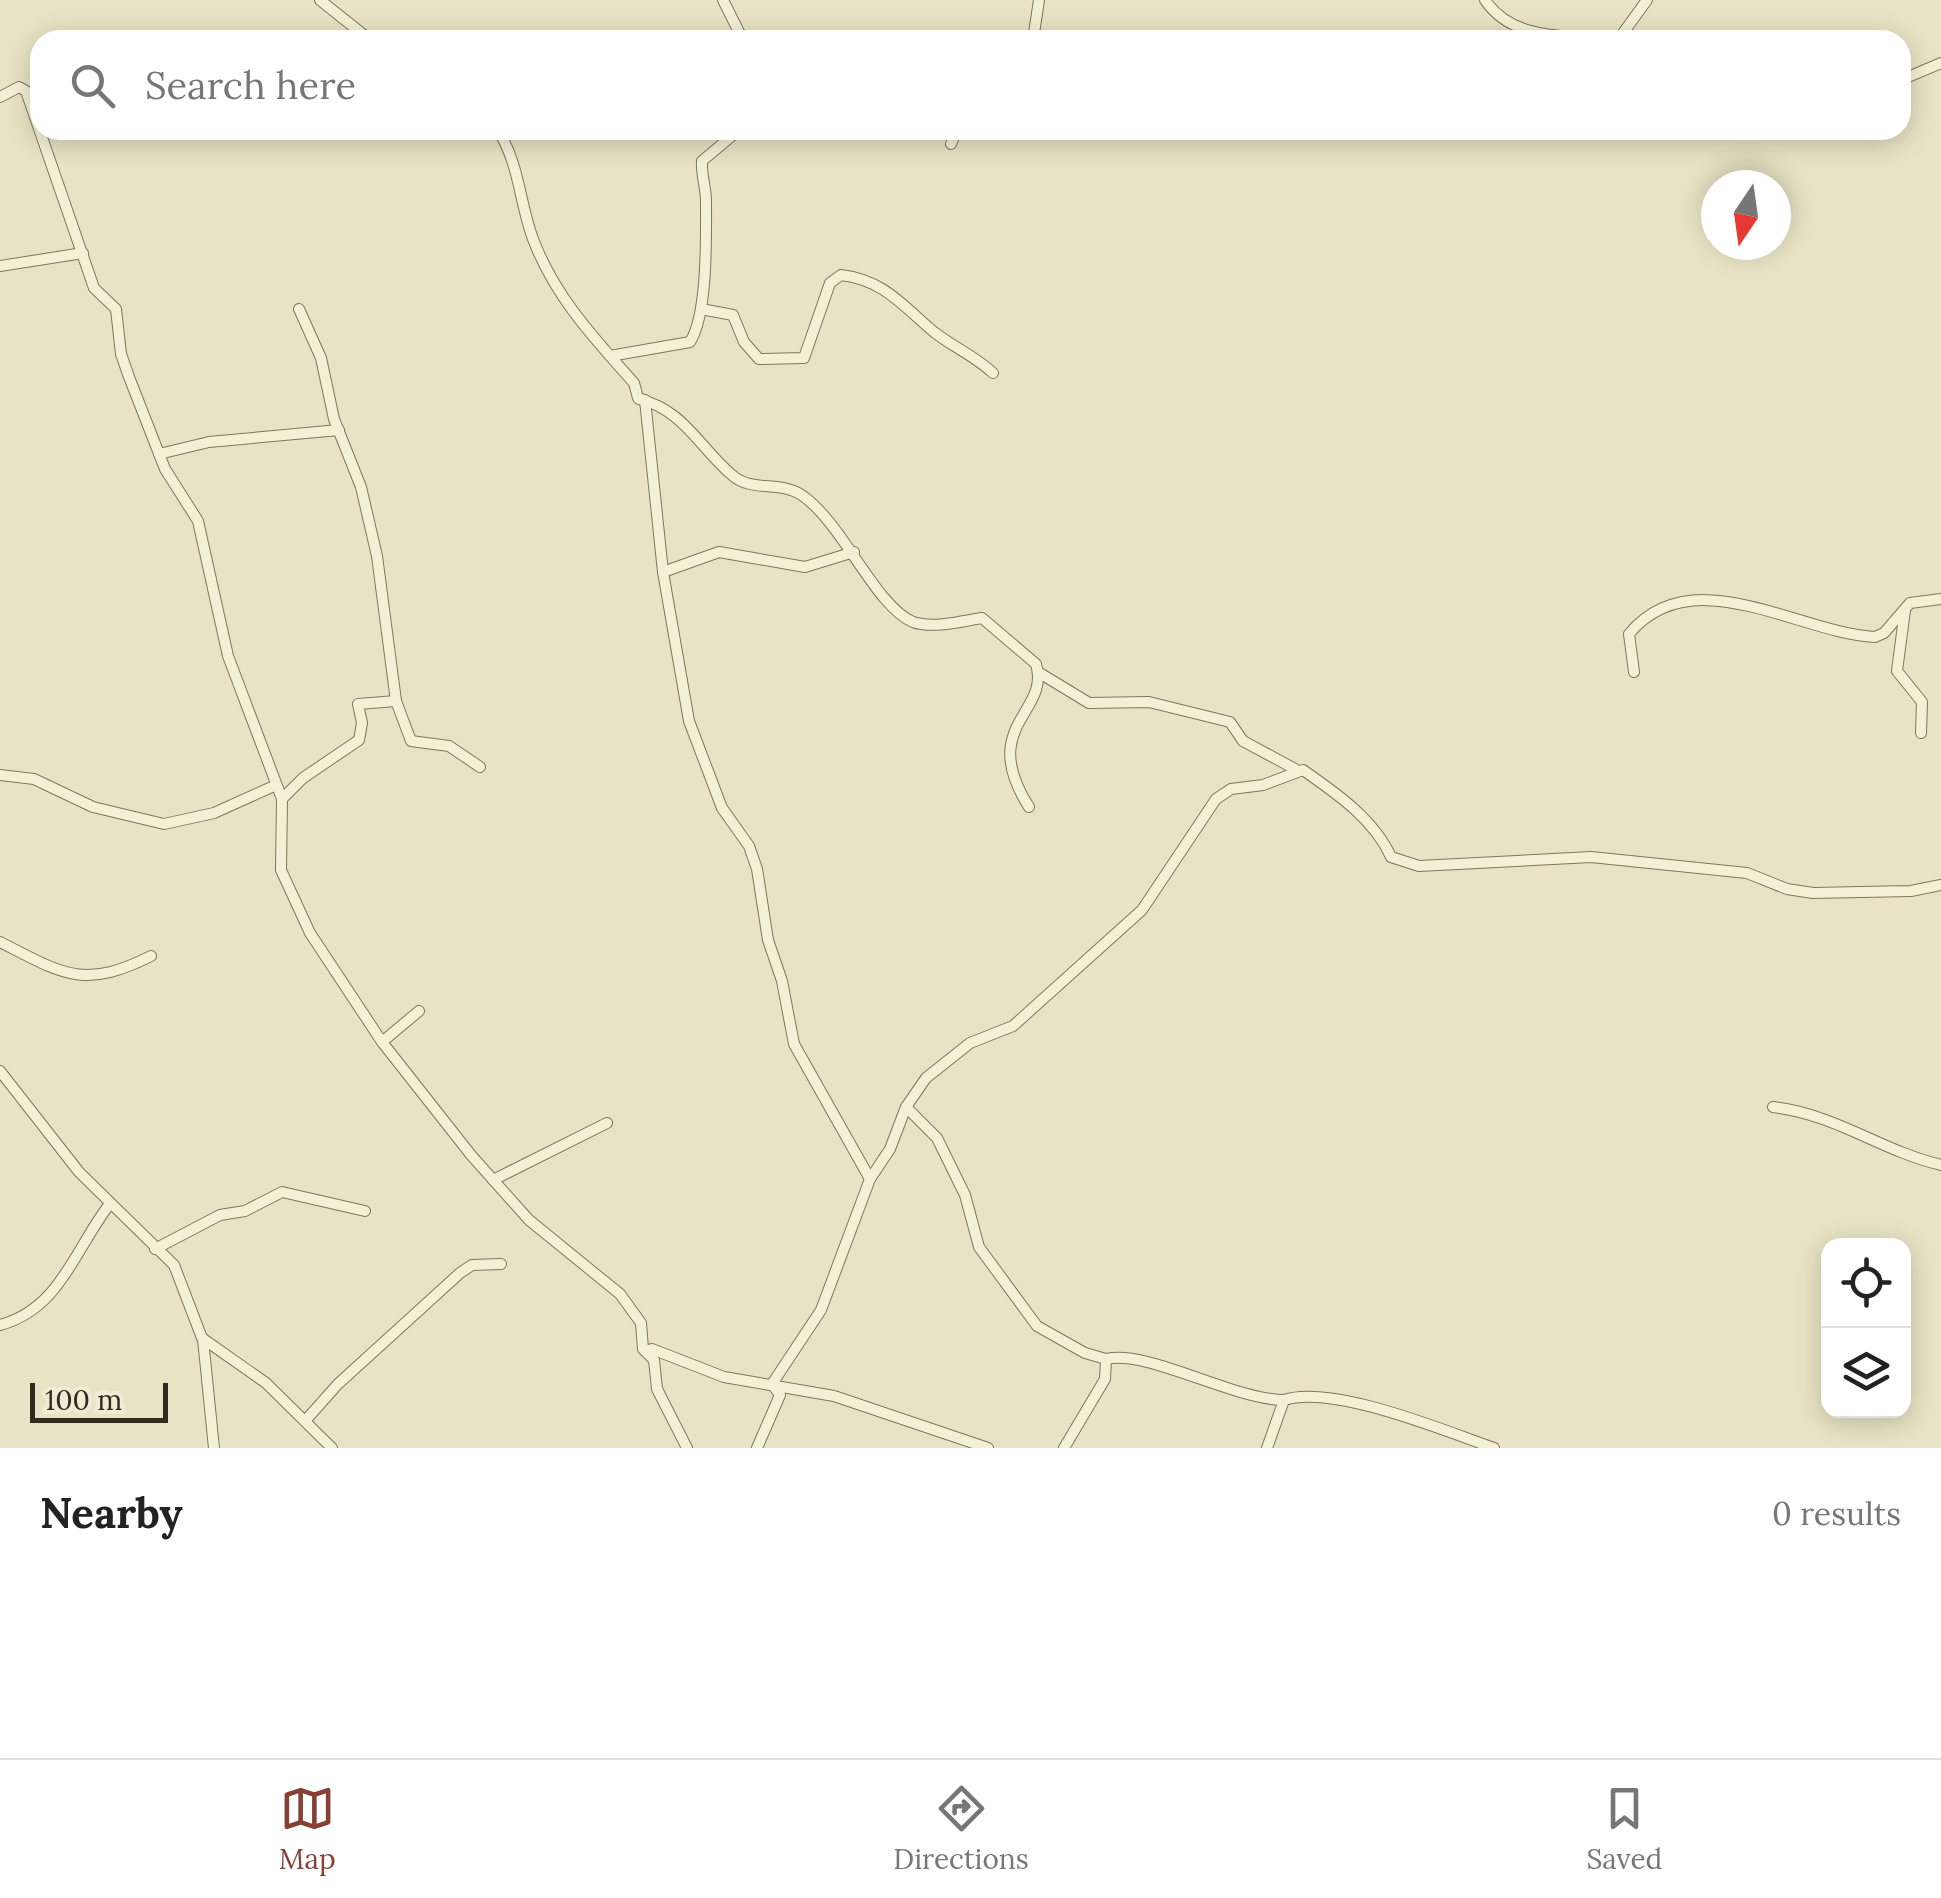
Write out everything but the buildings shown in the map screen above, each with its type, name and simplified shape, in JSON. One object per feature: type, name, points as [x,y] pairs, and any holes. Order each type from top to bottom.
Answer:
[{"type":"street","points":[[320,0],[358,30]]},
{"type":"street","points":[[724,0],[738,30]]},
{"type":"street","points":[[1035,30],[1040,0]]},
{"type":"street","points":[[1485,0],[1504,19],[1523,30]]},
{"type":"street","points":[[1625,30],[1646,0]]},
{"type":"street","points":[[1911,76],[1941,63]]},
{"type":"street","points":[[0,97],[20,87],[26,90],[30,101]]},
{"type":"street","points":[[44,140],[94,288],[116,310],[121,354],[159,454],[198,521],[228,656],[282,799],[282,870],[310,934],[382,1042],[492,1180],[529,1220],[620,1294],[641,1323],[645,1352],[654,1360],[662,1401],[687,1448]]},
{"type":"street","points":[[504,140],[514,156],[524,211],[550,276],[573,316],[634,384],[638,398]]},
{"type":"street","points":[[610,356],[690,342],[701,309],[706,198],[702,161],[727,140]]},
{"type":"street","points":[[951,144],[952,140]]},
{"type":"street","points":[[0,266],[84,253]]},
{"type":"street","points":[[701,309],[734,315],[744,342],[759,359],[804,358],[830,283],[841,275],[866,279],[886,288],[937,335],[974,356],[993,374]]},
{"type":"street","points":[[299,309],[321,358],[339,430],[361,487],[378,556],[396,701],[412,743],[449,746],[480,767]]},
{"type":"street","points":[[638,398],[673,412],[732,476],[746,484],[798,492],[854,552],[888,600],[911,621],[924,624],[982,618],[1036,664],[1038,672],[1012,738],[1008,766],[1029,807]]},
{"type":"street","points":[[638,398],[645,400],[663,572],[688,721],[722,808],[749,846],[757,869],[768,940],[782,981],[794,1044],[870,1179]]},
{"type":"street","points":[[159,454],[209,442],[339,430]]},
{"type":"street","points":[[663,572],[719,552],[806,566],[854,552]]},
{"type":"street","points":[[1634,672],[1629,634],[1661,608],[1680,603],[1708,599],[1732,603],[1874,637],[1884,634],[1915,600],[1941,598]]},
{"type":"street","points":[[1904,609],[1896,660],[1904,684],[1922,702],[1921,734]]},
{"type":"street","points":[[1038,672],[1069,696],[1089,703],[1149,702],[1230,722],[1243,742],[1295,770],[1307,772],[1364,817],[1399,862],[1419,866],[1591,857],[1747,873],[1787,889],[1813,893],[1911,891],[1941,885]]},
{"type":"street","points":[[282,799],[303,778],[358,740],[362,724],[358,704],[396,701]]},
{"type":"street","points":[[772,1384],[821,1310],[870,1179],[890,1149],[906,1107],[936,1067],[970,1043],[1013,1026],[1142,910],[1216,799],[1231,789],[1263,784],[1295,770]]},
{"type":"street","points":[[0,775],[34,779],[93,807],[164,824],[214,814],[274,786]]},
{"type":"street","points":[[0,942],[77,976],[114,974],[151,956]]},
{"type":"street","points":[[382,1042],[418,1011]]},
{"type":"street","points":[[0,1071],[109,1205],[174,1265],[202,1338],[214,1448]]},
{"type":"street","points":[[906,1107],[936,1138],[966,1194],[980,1247],[1037,1326],[1085,1353],[1106,1360],[1126,1354],[1160,1369],[1284,1400],[1304,1396],[1364,1406],[1494,1448]]},
{"type":"street","points":[[1774,1107],[1828,1117],[1890,1149],[1941,1165]]},
{"type":"street","points":[[492,1180],[607,1123]]},
{"type":"street","points":[[156,1249],[220,1215],[245,1211],[282,1192],[365,1210]]},
{"type":"street","points":[[0,1325],[42,1303],[58,1286],[109,1205]]},
{"type":"street","points":[[305,1421],[357,1366],[460,1273],[472,1265],[501,1264]]},
{"type":"street","points":[[202,1338],[250,1369],[332,1448]]},
{"type":"street","points":[[645,1352],[652,1348],[724,1378],[772,1384],[900,1415],[988,1448]]},
{"type":"street","points":[[1064,1448],[1105,1379],[1106,1360]]},
{"type":"street","points":[[756,1448],[780,1395],[772,1384]]},
{"type":"street","points":[[1267,1448],[1284,1400]]}]
